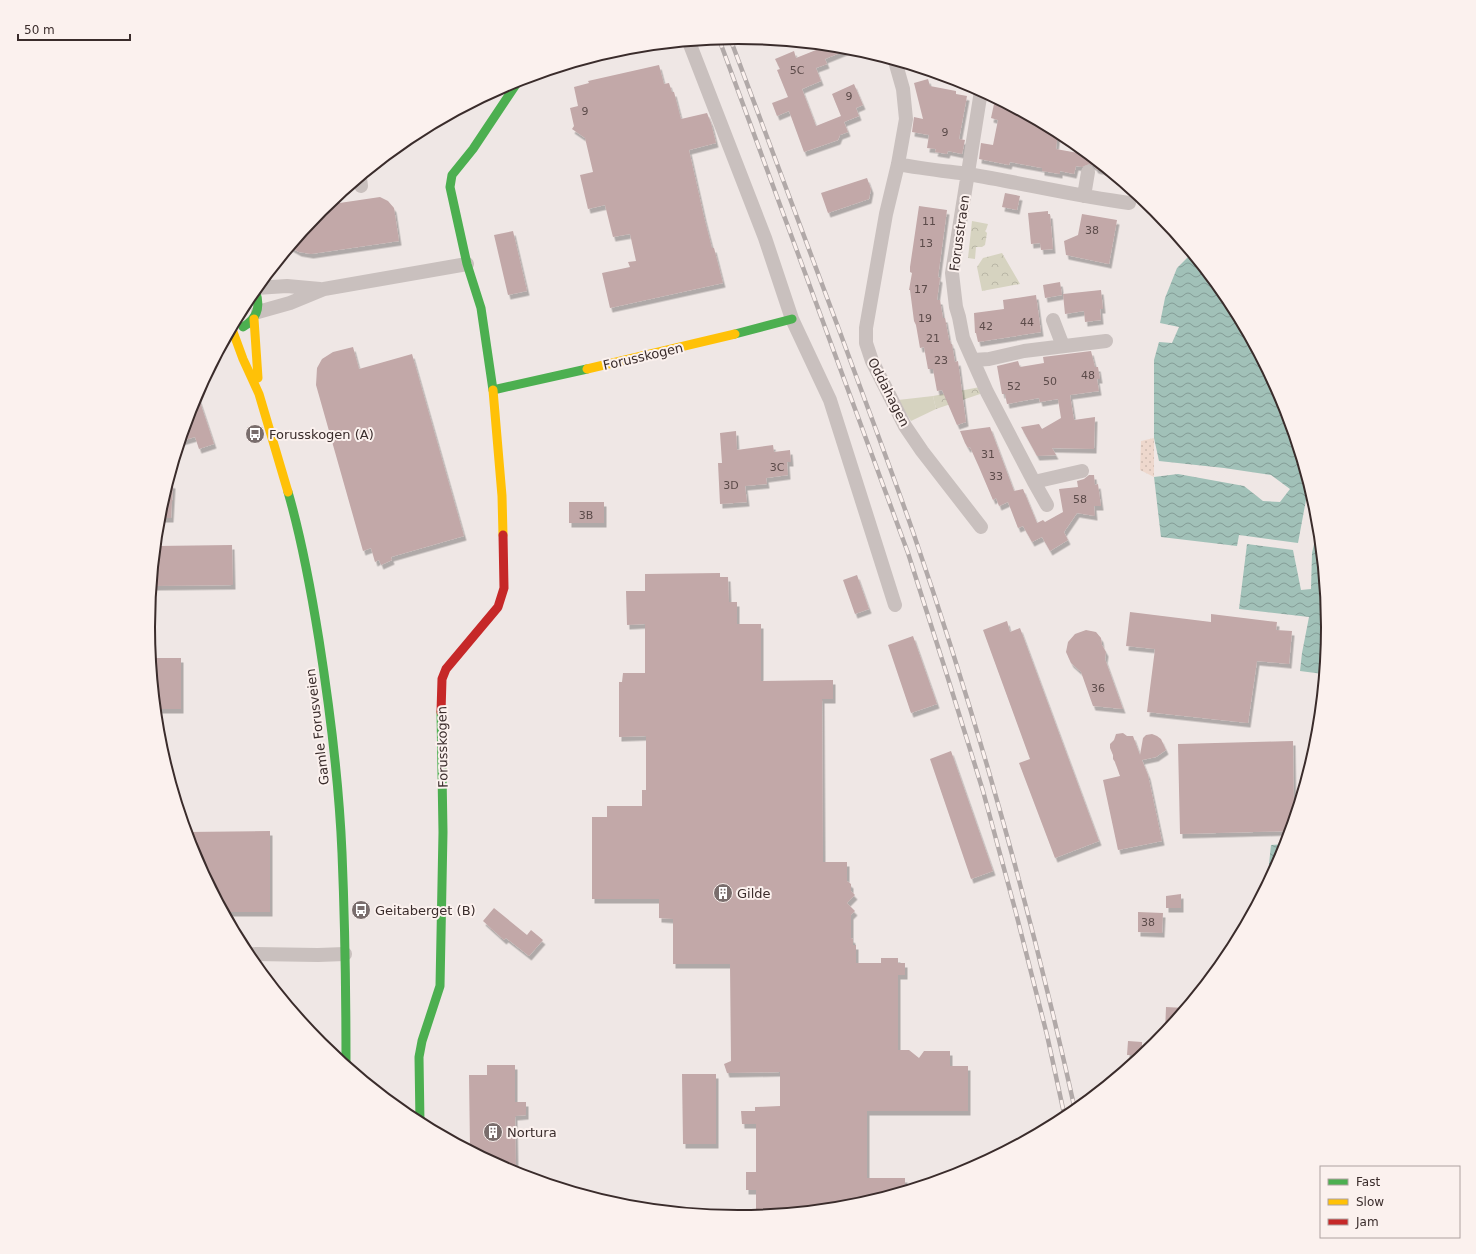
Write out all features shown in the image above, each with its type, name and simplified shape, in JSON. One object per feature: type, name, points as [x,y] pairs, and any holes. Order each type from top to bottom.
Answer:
[{"type":"street","points":[[691,46],[765,238],[792,319],[830,400],[895,605]]},
{"type":"street","name":"Oddahagen","points":[[897,66],[903,89],[906,119],[898,164],[886,214],[866,328],[866,343],[875,367],[905,426],[922,451],[981,527]]},
{"type":"street","name":"Forusskogen","points":[[420,1116],[419,1057],[422,1041],[440,986],[443,832],[442,679],[446,669],[498,607],[504,588],[503,512],[493,390],[481,308],[467,264],[450,187],[452,175],[473,149],[513,89]]},
{"type":"street","name":"Forusstraen","points":[[981,97],[952,273],[956,307],[963,338],[987,392],[1047,504]]},
{"type":"street","points":[[898,164],[922,169],[968,174],[1129,203]]},
{"type":"street","points":[[1084,196],[1088,172]]},
{"type":"street","points":[[237,328],[248,325],[256,315],[324,289],[467,264]]},
{"type":"street","points":[[263,288],[287,286],[324,289]]},
{"type":"street","name":"Gamle Forusveien","points":[[258,297],[259,304],[256,315],[259,394]]},
{"type":"street","name":"Forusskogen","points":[[493,390],[695,344],[792,319]]},
{"type":"street","points":[[1053,320],[1063,346]]},
{"type":"street","name":"Gamle Forusveien","points":[[234,334],[243,359],[259,394],[286,482],[311,593],[327,693],[338,807],[344,893],[346,1058]]},
{"type":"street","points":[[973,360],[989,359],[1024,351],[1106,341]]},
{"type":"street","points":[[1034,482],[1082,471]]},
{"type":"street","points":[[255,954],[345,954]]},
{"type":"green space","points":[[972,221],[988,224],[985,231],[987,233],[985,245],[982,247],[976,247],[975,259],[968,258]]},
{"type":"green space","points":[[1002,253],[1020,284],[982,291],[977,267],[983,258]]},
{"type":"green space","points":[[980,387],[983,393],[936,409],[933,396]]},
{"type":"green space","points":[[933,396],[936,409],[911,421],[898,400]]},
{"type":"sand","points":[[1154,438],[1154,477],[1140,470],[1141,441]]},
{"type":"water","points":[[1188,257],[1201,272],[1223,303],[1243,336],[1261,369],[1277,404],[1290,440],[1307,500],[1298,543],[1239,535],[1237,546],[1161,537],[1154,477],[1178,474],[1244,486],[1263,501],[1280,502],[1290,489],[1271,475],[1159,461],[1154,438],[1154,360],[1159,342],[1172,343],[1179,327],[1160,323],[1165,298],[1177,268]]},
{"type":"water","points":[[1315,542],[1320,589],[1321,627],[1319,673],[1300,671],[1309,617],[1239,609],[1247,544],[1293,550],[1301,590],[1311,589],[1312,553]]},
{"type":"water","points":[[1279,844],[1269,869],[1271,845]]},
{"type":"building","points":[[817,50],[840,53],[825,59],[827,64],[816,68],[821,81],[802,89],[816,126],[841,116],[832,94],[854,84],[863,105],[856,108],[859,116],[844,122],[848,132],[840,135],[838,140],[804,152],[789,111],[777,116],[772,103],[788,97],[777,70],[780,69],[775,59],[794,51],[796,58]]},
{"type":"building","points":[[659,65],[664,84],[669,83],[672,92],[674,92],[681,119],[707,113],[711,123],[716,143],[689,150],[704,217],[723,283],[610,308],[602,273],[630,267],[628,262],[636,261],[630,234],[613,237],[605,205],[588,209],[580,175],[593,172],[585,138],[572,129],[574,126],[570,108],[578,106],[574,87],[589,83],[588,81]]},
{"type":"building","points":[[928,79],[930,86],[956,91],[956,94],[967,96],[959,139],[965,140],[962,154],[948,151],[947,154],[935,152],[936,149],[927,148],[929,135],[912,132],[914,117],[923,119],[914,83]]},
{"type":"building","points":[[994,104],[1030,122],[1057,139],[1056,149],[1077,153],[1100,170],[1089,164],[1082,167],[1076,166],[1074,174],[1060,171],[1060,174],[1042,171],[1042,168],[1010,162],[1009,165],[979,159],[981,143],[993,145],[998,120],[991,118]]},
{"type":"building","points":[[867,178],[871,189],[869,199],[828,213],[821,193]]},
{"type":"building","points":[[1005,193],[1020,196],[1017,210],[1002,207]]},
{"type":"building","points":[[380,197],[388,201],[394,208],[399,241],[311,254],[299,252],[294,249],[339,203]]},
{"type":"building","points":[[919,206],[947,210],[938,277],[940,278],[937,300],[940,300],[949,340],[952,344],[955,362],[958,361],[966,422],[957,425],[942,390],[937,391],[933,369],[928,369],[924,347],[920,348],[914,321],[909,290],[912,273],[910,272],[910,267]]},
{"type":"building","points":[[1048,211],[1048,214],[1050,214],[1053,249],[1041,250],[1040,243],[1031,244],[1028,213]]},
{"type":"building","points":[[1082,214],[1117,220],[1109,264],[1066,255],[1064,241],[1078,235]]},
{"type":"building","points":[[513,231],[527,291],[508,295],[494,235]]},
{"type":"building","points":[[1060,282],[1062,295],[1045,298],[1043,285]]},
{"type":"building","points":[[1101,290],[1103,309],[1100,309],[1101,320],[1085,322],[1084,311],[1065,314],[1063,294]]},
{"type":"building","points":[[1036,295],[1041,332],[978,342],[975,333],[974,313],[1004,309],[1003,300]]},
{"type":"building","points":[[353,347],[359,369],[412,354],[464,536],[391,557],[392,560],[381,565],[379,560],[375,562],[371,548],[363,551],[316,385],[317,368],[322,359],[333,352]]},
{"type":"building","points":[[1091,351],[1095,367],[1098,367],[1100,379],[1097,379],[1099,391],[1070,395],[1074,420],[1095,417],[1094,449],[1052,448],[1056,455],[1037,456],[1021,427],[1039,424],[1042,429],[1061,418],[1058,399],[1040,402],[1039,398],[1007,404],[1005,394],[1002,394],[997,366],[1018,361],[1020,367],[1044,363],[1043,357]]},
{"type":"building","points":[[200,402],[214,444],[199,449],[195,437],[186,440]]},
{"type":"building","points":[[990,427],[1014,491],[1023,489],[1037,523],[1043,520],[1045,522],[1063,512],[1059,489],[1078,487],[1077,481],[1084,479],[1089,475],[1094,475],[1095,485],[1098,484],[1101,506],[1094,506],[1095,516],[1077,513],[1064,532],[1068,540],[1050,551],[1042,537],[1032,542],[1023,526],[1018,528],[1008,502],[999,506],[996,498],[993,500],[970,447],[968,448],[960,431]]},
{"type":"building","points":[[736,431],[737,450],[773,445],[774,452],[790,450],[791,462],[787,462],[788,475],[766,478],[767,484],[745,486],[747,502],[720,504],[718,463],[722,463],[720,433]]},
{"type":"building","points":[[173,484],[171,518],[165,518]]},
{"type":"building","points":[[569,502],[604,502],[604,523],[569,523]]},
{"type":"building","points":[[232,545],[233,585],[156,586],[161,546]]},
{"type":"building","name":"Gilde","points":[[720,573],[720,577],[728,577],[729,602],[737,602],[737,624],[761,624],[761,681],[833,680],[833,699],[822,699],[823,862],[847,862],[847,881],[851,884],[851,891],[855,895],[847,903],[855,911],[851,915],[851,938],[853,939],[853,945],[856,945],[856,963],[881,963],[881,958],[898,958],[898,963],[905,963],[905,975],[898,975],[898,1050],[909,1050],[919,1058],[924,1051],[950,1051],[950,1066],[968,1066],[968,1111],[867,1111],[867,1178],[905,1178],[905,1185],[852,1199],[814,1205],[756,1210],[756,1190],[746,1190],[746,1172],[756,1172],[756,1124],[742,1124],[741,1111],[755,1111],[755,1107],[780,1106],[780,1072],[727,1073],[724,1064],[731,1061],[730,964],[673,964],[673,919],[659,918],[659,899],[592,899],[592,817],[607,817],[607,806],[642,806],[642,790],[646,790],[646,736],[619,737],[619,682],[622,682],[623,673],[645,673],[645,624],[627,625],[626,591],[645,591],[645,574]]},
{"type":"building","points":[[857,575],[869,609],[855,614],[843,580]]},
{"type":"building","points":[[1130,612],[1211,622],[1211,614],[1277,622],[1276,630],[1292,631],[1289,664],[1257,661],[1248,723],[1147,712],[1155,649],[1126,646]]},
{"type":"building","points":[[1007,621],[1010,632],[1020,628],[1099,841],[1055,858],[1019,763],[1030,759],[983,630]]},
{"type":"building","points":[[1086,630],[1096,632],[1101,638],[1102,645],[1106,652],[1105,659],[1123,709],[1093,706],[1081,672],[1071,663],[1066,652],[1068,642],[1075,634]]},
{"type":"building","points":[[913,636],[937,704],[911,713],[888,645]]},
{"type":"building","points":[[156,658],[181,658],[181,709],[161,709]]},
{"type":"building","points":[[1123,733],[1127,736],[1133,736],[1140,755],[1143,738],[1146,735],[1152,734],[1161,739],[1166,750],[1156,757],[1142,760],[1148,775],[1162,841],[1118,850],[1103,780],[1120,776],[1113,759],[1110,744],[1114,740],[1116,734]]},
{"type":"building","points":[[1293,741],[1294,802],[1284,831],[1180,834],[1178,744]]},
{"type":"building","points":[[951,751],[993,871],[971,879],[930,759]]},
{"type":"building","points":[[270,831],[270,912],[230,912],[215,885],[192,832]]},
{"type":"building","points":[[1181,894],[1181,908],[1166,908],[1166,896]]},
{"type":"building","points":[[494,908],[527,935],[531,930],[543,940],[529,956],[506,938],[504,940],[483,921]]},
{"type":"building","points":[[1138,912],[1163,913],[1162,933],[1138,932]]},
{"type":"building","points":[[1166,1007],[1179,1008],[1176,1011],[1165,1022]]},
{"type":"building","points":[[1128,1041],[1142,1042],[1142,1046],[1133,1055],[1127,1055]]},
{"type":"building","name":"Nortura","points":[[487,1065],[515,1065],[515,1102],[526,1102],[526,1115],[515,1116],[516,1166],[470,1145],[469,1075],[487,1075]]},
{"type":"building","points":[[682,1074],[716,1074],[716,1144],[683,1144]]},
{"type":"railway","points":[[721,44],[908,553],[983,791],[1047,1035],[1063,1111]]},
{"type":"railway","points":[[732,44],[841,335],[913,532],[937,603],[960,675],[1022,891],[1041,964],[1074,1104]]},
{"type":"traffic: fast","points":[[513,89],[473,149],[452,175],[450,187],[467,264],[481,308],[493,390],[587,369]]},
{"type":"traffic: fast","points":[[243,327],[255,316],[258,306],[257,297]]},
{"type":"traffic: fast","points":[[735,334],[792,319]]},
{"type":"traffic: fast","points":[[288,492],[302,547],[313,603],[334,746],[341,826],[346,1058]]},
{"type":"traffic: fast","points":[[420,1116],[419,1057],[422,1041],[440,986],[443,832],[441,712]]},
{"type":"traffic: slow","points":[[254,319],[258,378]]},
{"type":"traffic: slow","points":[[234,334],[243,359],[259,394],[288,492]]},
{"type":"traffic: slow","points":[[587,369],[735,334]]},
{"type":"traffic: slow","points":[[493,390],[502,496],[503,535]]},
{"type":"traffic: jam","points":[[441,712],[442,679],[446,669],[498,607],[504,588],[503,535]]},
{"type":"place","name":"Forusskogen (A)","points":[[255,434]]},
{"type":"place","name":"Gilde","points":[[723,893]]},
{"type":"place","name":"Geitaberget (B)","points":[[361,910]]},
{"type":"place","name":"Nortura","points":[[493,1132]]}]
